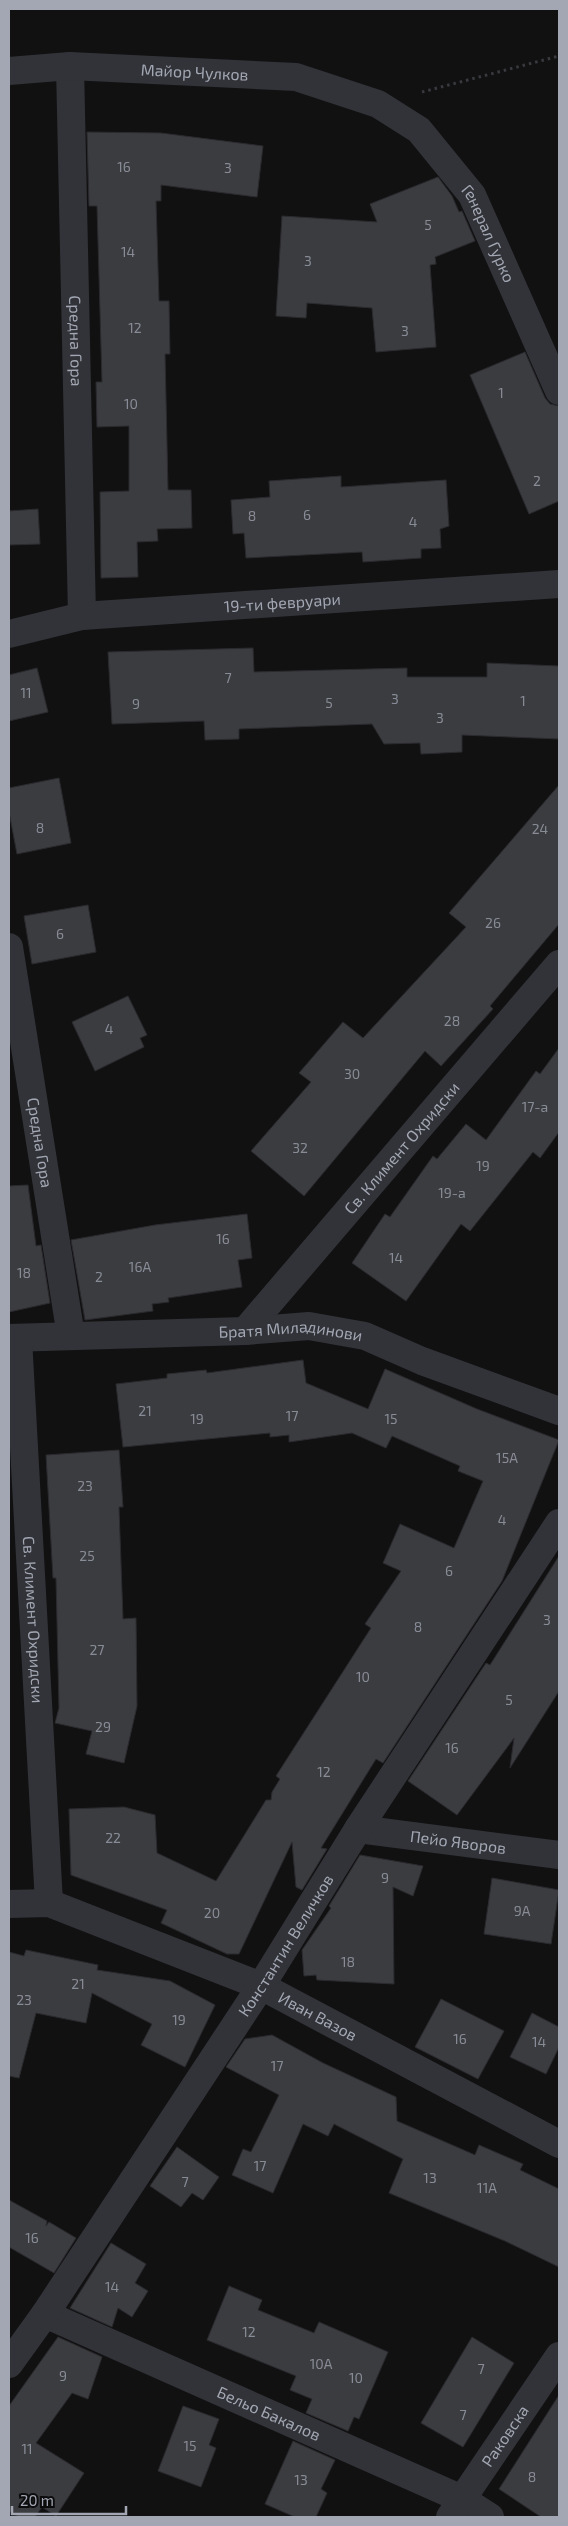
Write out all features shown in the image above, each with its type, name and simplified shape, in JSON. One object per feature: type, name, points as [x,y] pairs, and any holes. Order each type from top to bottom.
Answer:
[{"type":"street","name":"Майор Чулков","points":[[9,71],[70,66],[296,77],[378,104]]},
{"type":"street","name":"Средна Гора","points":[[70,66],[82,616]]},
{"type":"street","name":"Генерал Гурко","points":[[378,104],[419,130],[472,195],[559,391]]},
{"type":"street","name":"19-ти февруари","points":[[9,634],[82,616],[559,584]]},
{"type":"street","name":"Средна Гора","points":[[9,947],[71,1336]]},
{"type":"street","name":"Св. Климент Охридски","points":[[245,1331],[559,964]]},
{"type":"street","name":"Братя Миладинови","points":[[14,1338],[245,1331],[309,1326],[365,1336],[422,1361],[559,1411]]},
{"type":"street","name":"Св. Климент Охридски","points":[[14,1338],[49,1903]]},
{"type":"street","name":"Константин Величков","points":[[9,2364],[261,1986],[358,1829],[559,1523]]},
{"type":"street","name":"Пейо Яворов","points":[[358,1829],[559,1855]]},
{"type":"street","name":"Иван Вазов","points":[[9,1904],[49,1903],[261,1986],[559,2144]]},
{"type":"street","name":"Бельо Бакалов","points":[[44,2314],[456,2508],[490,2517]]},
{"type":"street","name":"Раковска","points":[[456,2508],[559,2356]]},
{"type":"path","points":[[378,104],[559,56]]},
{"type":"building","points":[[87,132],[161,133],[263,146],[257,197],[161,185],[161,201],[156,201],[159,301],[169,301],[170,354],[165,354],[168,490],[191,490],[192,528],[157,529],[158,541],[137,542],[138,577],[101,578],[100,492],[129,491],[129,426],[97,427],[96,382],[102,382],[97,206],[89,206]]},
{"type":"building","points":[[438,177],[452,196],[459,212],[462,211],[475,241],[435,257],[436,264],[430,265],[436,347],[376,352],[372,308],[307,303],[306,318],[276,316],[282,216],[377,222],[370,204]]},
{"type":"building","points":[[525,352],[545,398],[550,404],[559,406],[559,501],[529,514],[470,375]]},
{"type":"building","points":[[341,476],[341,487],[446,480],[449,526],[440,529],[441,548],[421,549],[421,558],[363,562],[362,552],[246,558],[244,533],[233,534],[231,500],[270,497],[269,481]]},
{"type":"building","points":[[38,509],[40,544],[9,545],[9,511]]},
{"type":"building","points":[[253,648],[254,672],[407,668],[407,677],[487,677],[487,663],[559,666],[559,739],[462,735],[462,752],[421,754],[420,743],[384,744],[372,724],[239,729],[239,739],[205,740],[204,721],[112,724],[108,652]]},
{"type":"building","points":[[37,668],[48,712],[9,721],[9,675]]},
{"type":"building","points":[[59,778],[71,843],[17,854],[9,812],[9,788]]},
{"type":"building","points":[[559,785],[559,924],[490,1006],[493,1009],[441,1066],[425,1051],[304,1196],[251,1151],[311,1082],[299,1073],[343,1022],[363,1038],[466,927],[449,913]]},
{"type":"building","points":[[88,905],[96,952],[32,964],[24,916]]},
{"type":"building","points":[[128,996],[147,1035],[140,1038],[144,1047],[95,1071],[72,1022]]},
{"type":"building","points":[[559,1048],[559,1132],[540,1158],[533,1152],[470,1231],[461,1224],[406,1301],[352,1263],[385,1214],[390,1217],[433,1156],[437,1159],[466,1124],[486,1140],[536,1071],[540,1074]]},
{"type":"building","points":[[28,1185],[36,1246],[41,1245],[50,1303],[9,1312],[9,1186]]},
{"type":"building","points":[[247,1214],[252,1258],[238,1260],[242,1287],[168,1298],[169,1302],[152,1304],[153,1311],[85,1320],[71,1240],[155,1225]]},
{"type":"building","points":[[303,1360],[306,1383],[368,1409],[385,1369],[477,1409],[559,1440],[502,1581],[383,1763],[376,1759],[321,1848],[327,1849],[302,1890],[296,1887],[292,1842],[239,1954],[227,1954],[161,1923],[167,1910],[71,1875],[69,1809],[124,1807],[155,1815],[157,1853],[216,1881],[266,1800],[271,1800],[272,1792],[280,1779],[276,1776],[371,1628],[365,1624],[401,1571],[383,1563],[400,1524],[454,1548],[483,1481],[458,1471],[460,1466],[392,1436],[386,1448],[352,1433],[289,1442],[289,1435],[270,1437],[270,1433],[123,1447],[116,1384],[167,1378],[167,1374],[206,1370],[207,1373]]},
{"type":"building","points":[[119,1450],[123,1507],[119,1507],[123,1619],[136,1618],[137,1706],[124,1763],[86,1754],[92,1731],[55,1723],[59,1708],[56,1578],[53,1578],[46,1455]]},
{"type":"building","points":[[559,1556],[559,1691],[510,1768],[514,1738],[457,1815],[408,1781],[486,1663],[490,1665]]},
{"type":"building","points":[[360,1855],[423,1866],[413,1896],[393,1887],[394,1984],[317,1980],[316,1975],[304,1976],[302,1950],[331,1908],[329,1906]]},
{"type":"building","points":[[492,1878],[559,1890],[551,1944],[484,1934]]},
{"type":"building","points":[[26,1950],[98,1965],[97,1970],[170,1981],[215,2005],[185,2067],[141,2045],[152,2024],[92,1993],[86,2023],[36,2013],[19,2078],[9,2076],[9,1952],[24,1956]]},
{"type":"building","points":[[441,1999],[504,2031],[478,2079],[415,2047]]},
{"type":"building","points":[[532,2013],[559,2027],[559,2047],[546,2074],[510,2057]]},
{"type":"building","points":[[272,2035],[323,2063],[396,2097],[397,2121],[475,2155],[479,2145],[523,2164],[520,2170],[559,2189],[559,2267],[505,2241],[389,2193],[403,2159],[334,2124],[328,2136],[303,2124],[273,2193],[232,2175],[243,2149],[251,2152],[279,2095],[226,2067],[245,2039]]},
{"type":"building","points":[[177,2147],[219,2177],[203,2200],[192,2193],[181,2207],[150,2186]]},
{"type":"building","points":[[9,2200],[47,2221],[46,2226],[49,2222],[76,2238],[54,2273],[9,2247]]},
{"type":"building","points":[[111,2243],[146,2264],[135,2283],[148,2291],[132,2317],[118,2308],[112,2327],[70,2308]]},
{"type":"building","points":[[229,2286],[262,2300],[258,2310],[314,2333],[319,2322],[388,2352],[359,2419],[354,2417],[348,2431],[306,2413],[312,2399],[290,2390],[296,2376],[207,2340]]},
{"type":"building","points":[[58,2337],[102,2357],[88,2399],[72,2393],[36,2443],[84,2473],[56,2516],[42,2507],[35,2517],[19,2517],[9,2511],[9,2406]]},
{"type":"building","points":[[472,2337],[514,2363],[463,2447],[421,2423]]},
{"type":"building","points":[[559,2395],[559,2517],[541,2517],[499,2489]]},
{"type":"building","points":[[183,2406],[219,2419],[209,2445],[216,2448],[201,2487],[158,2471]]},
{"type":"building","points":[[293,2441],[335,2460],[321,2489],[327,2493],[316,2517],[295,2517],[265,2504]]}]
